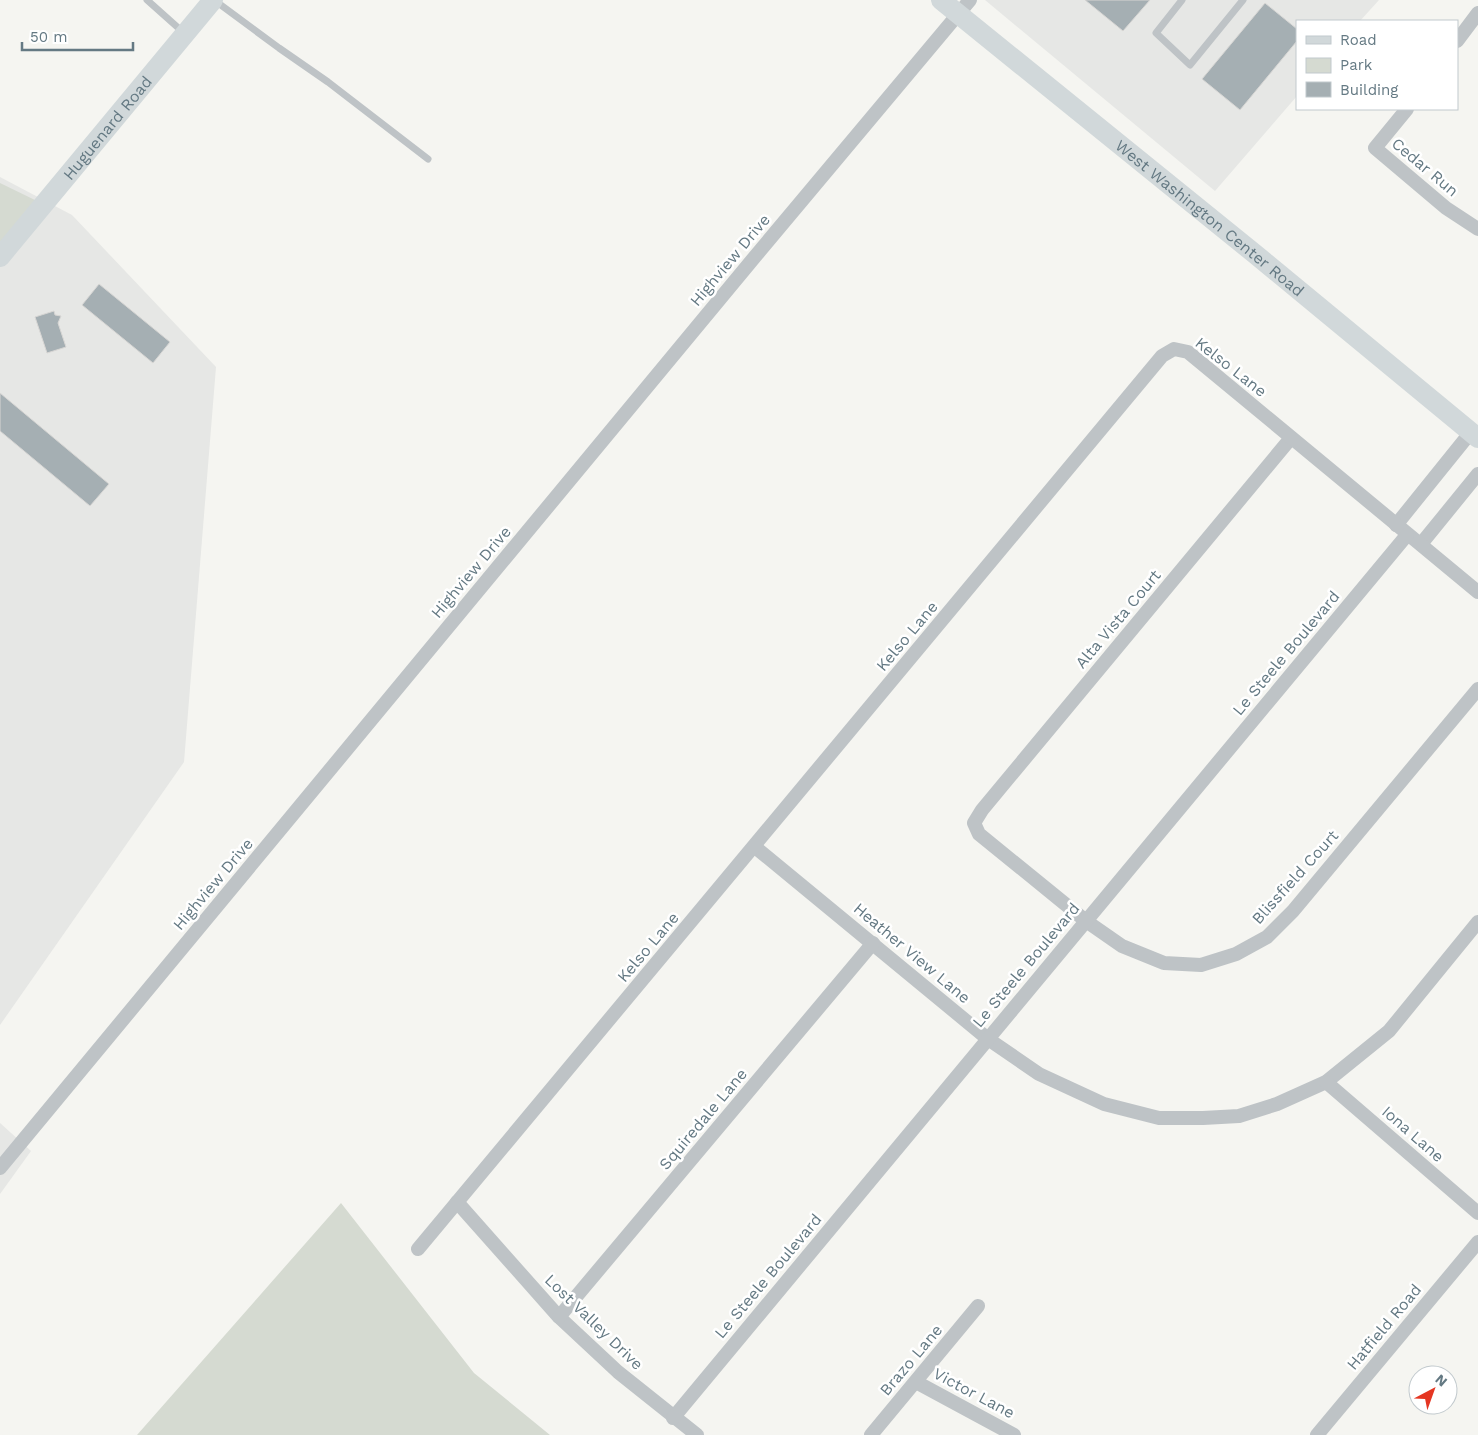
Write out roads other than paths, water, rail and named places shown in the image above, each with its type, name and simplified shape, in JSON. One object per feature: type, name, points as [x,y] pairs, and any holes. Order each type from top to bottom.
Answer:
[{"type":"main road","name":"Huguenard Road","points":[[0,257],[214,0]]},
{"type":"main road","name":"West Washington Center Road","points":[[941,0],[964,7],[1255,254],[1476,436]]},
{"type":"street","name":"Highview Drive","points":[[0,1168],[5,1152],[964,7]]},
{"type":"street","points":[[1458,40],[1478,13]]},
{"type":"street","name":"Cedar Run","points":[[1406,110],[1375,148],[1446,208],[1478,229]]},
{"type":"street","name":"Kelso Lane","points":[[418,1249],[1162,356],[1174,349],[1188,352],[1478,592]]},
{"type":"street","points":[[1396,525],[1476,436]]},
{"type":"street","name":"Alta Vista Court","points":[[974,823],[988,803],[1291,438]]},
{"type":"street","points":[[1421,544],[1478,474]]},
{"type":"street","name":"Le Steele Boulevard","points":[[674,1418],[1407,535]]},
{"type":"street","name":"Blissfield Court","points":[[974,823],[979,834],[1086,921],[1122,946],[1164,964],[1201,965],[1236,954],[1267,937],[1293,911],[1478,689]]},
{"type":"street","name":"Heather View Lane","points":[[755,846],[988,1039],[1039,1074],[1104,1104],[1159,1118],[1239,1116],[1277,1104],[1326,1082],[1389,1031],[1478,922]]},
{"type":"street","name":"Squiredale Lane","points":[[559,1318],[873,943]]},
{"type":"street","name":"Iona Lane","points":[[1326,1082],[1478,1213]]},
{"type":"street","name":"Lost Valley Drive","points":[[457,1202],[559,1318],[618,1372],[697,1435]]},
{"type":"street","name":"Hatfield Road","points":[[1317,1435],[1478,1242]]},
{"type":"street","name":"Brazo Lane","points":[[871,1435],[978,1306]]},
{"type":"street","name":"Victor Lane","points":[[916,1382],[1014,1435]]},
{"type":"lane","points":[[147,0],[185,34]]},
{"type":"lane","points":[[214,0],[328,82],[428,159]]},
{"type":"lane","points":[[1182,0],[1156,33],[1190,64],[1243,0]]}]
